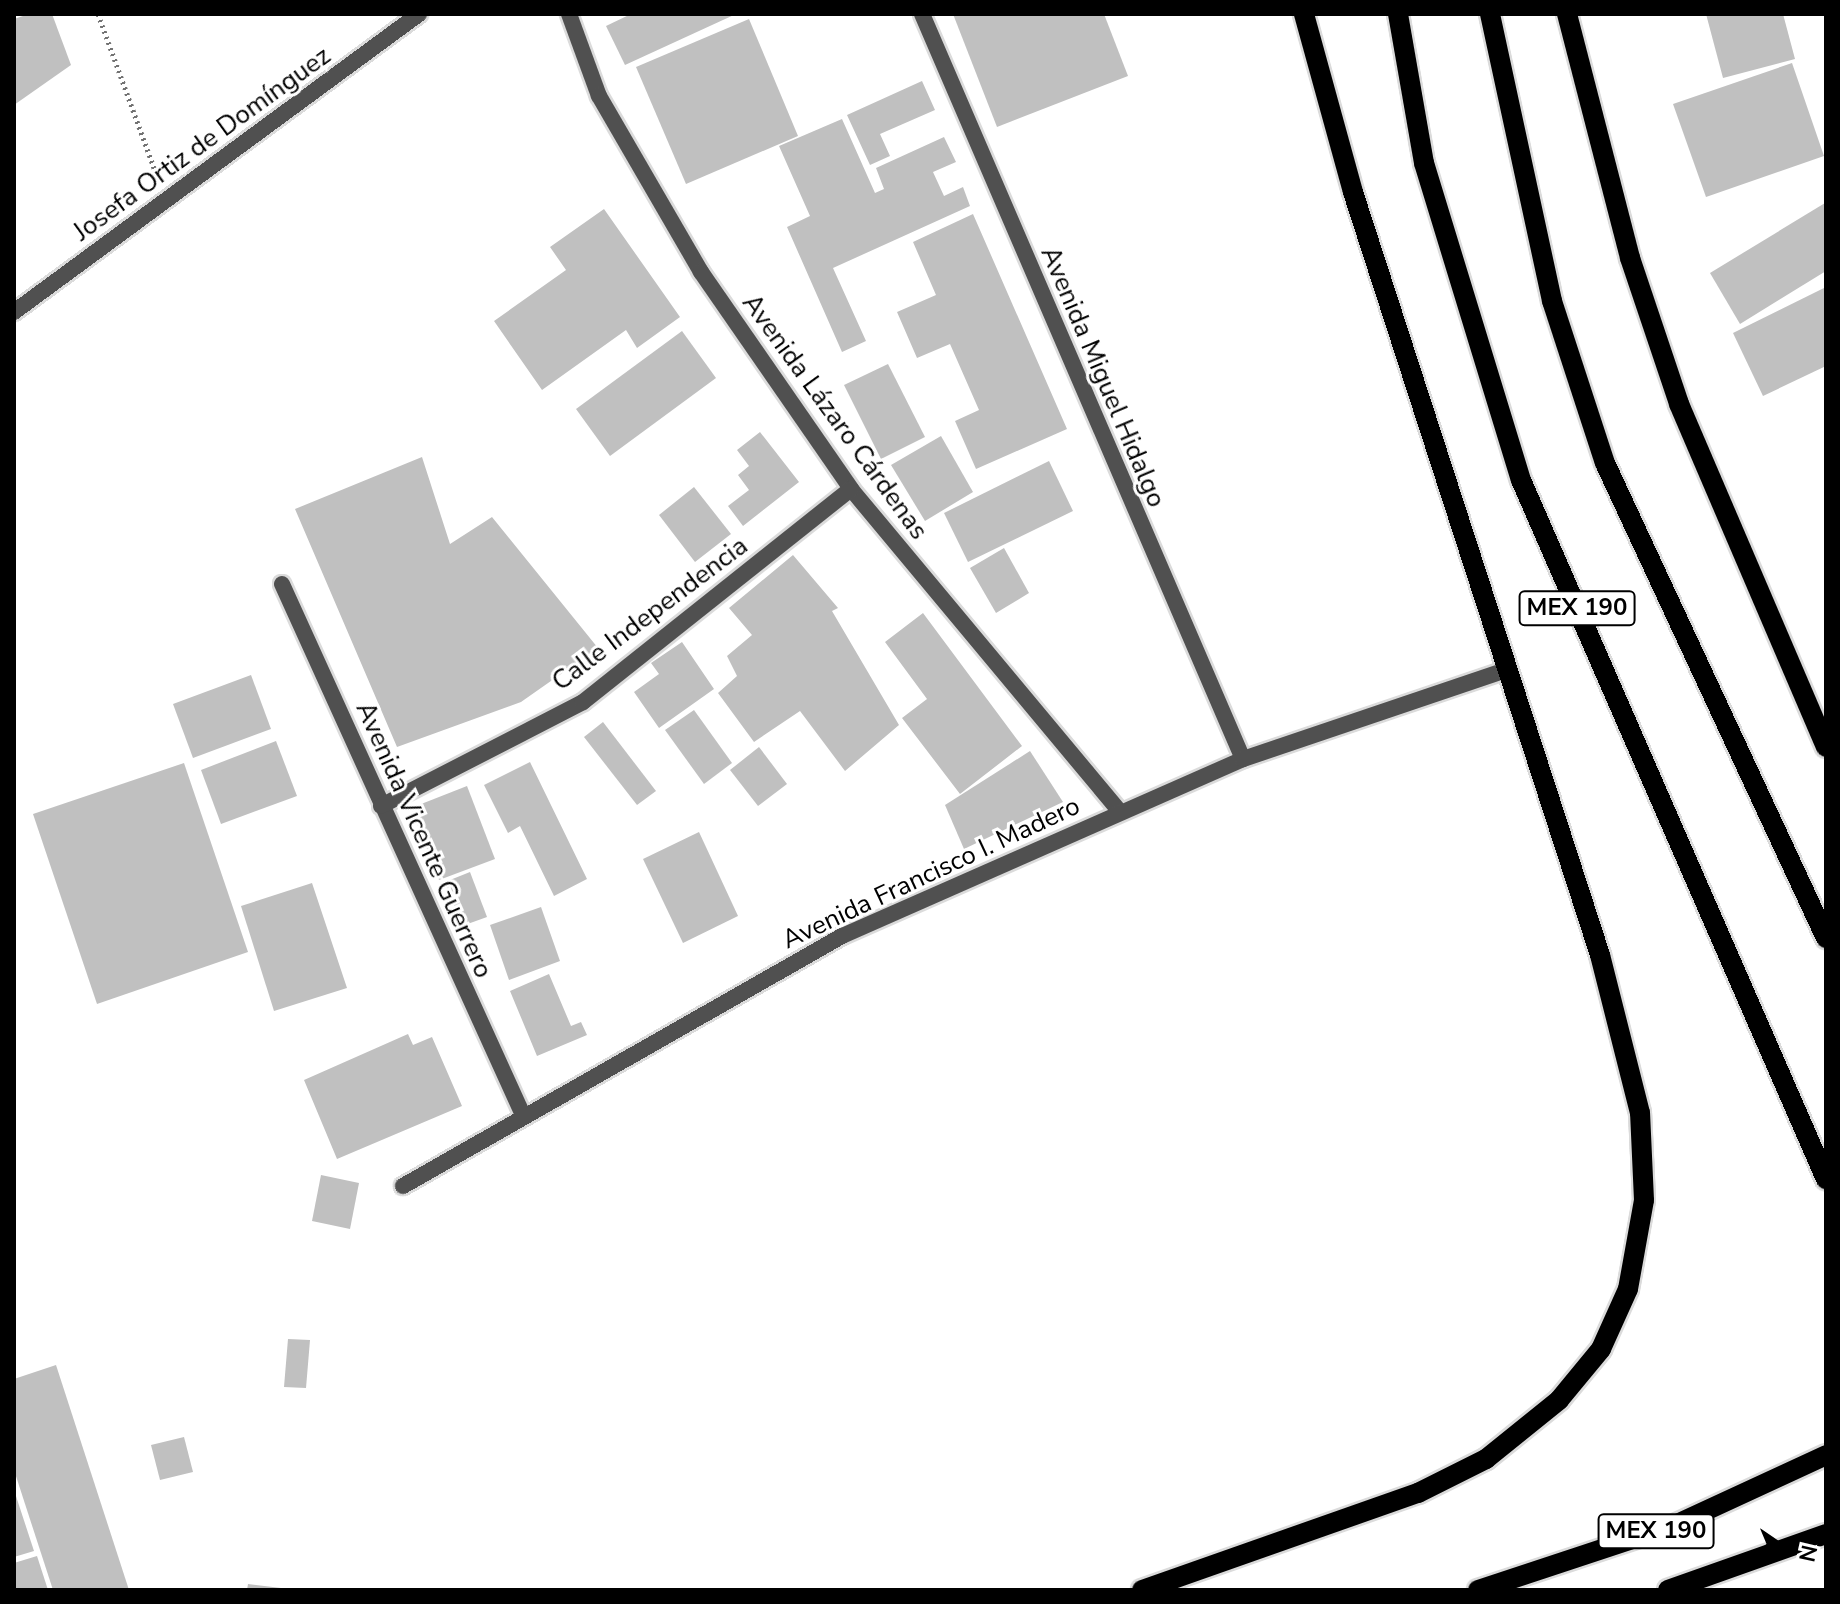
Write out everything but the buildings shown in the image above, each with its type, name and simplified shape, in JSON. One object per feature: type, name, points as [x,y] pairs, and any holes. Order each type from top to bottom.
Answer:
[{"type":"main road","points":[[1142,1590],[1418,1493],[1486,1459],[1559,1400],[1601,1349],[1628,1289],[1644,1200],[1640,1113],[1600,955],[1353,192],[1304,14]]},
{"type":"main road","name":"MEX 190","points":[[1398,14],[1424,163],[1521,480],[1826,1179]]},
{"type":"main road","name":"MEX 190","points":[[1490,14],[1552,301],[1605,463],[1826,938]]},
{"type":"main road","points":[[1567,14],[1630,258],[1679,404],[1826,747]]},
{"type":"main road","name":"MEX 190","points":[[1478,1590],[1677,1524],[1826,1455]]},
{"type":"main road","name":"MEX 190","points":[[1668,1590],[1826,1534]]},
{"type":"street","name":"Josefa Ortiz de Domínguez","points":[[14,312],[419,14]]},
{"type":"street","name":"Avenida Lázaro Cárdenas","points":[[569,14],[599,96],[701,272],[851,489],[1119,811]]},
{"type":"street","name":"Avenida Miguel Hidalgo","points":[[922,14],[1243,759]]},
{"type":"street","name":"Calle Independencia","points":[[381,806],[583,702],[851,489]]},
{"type":"street","name":"Avenida Vicente Guerrero","points":[[282,584],[523,1115]]},
{"type":"street","name":"Avenida Francisco I. Madero","points":[[403,1186],[842,936],[1119,811],[1243,759],[1509,669]]},
{"type":"path","points":[[98,14],[165,200]]}]
